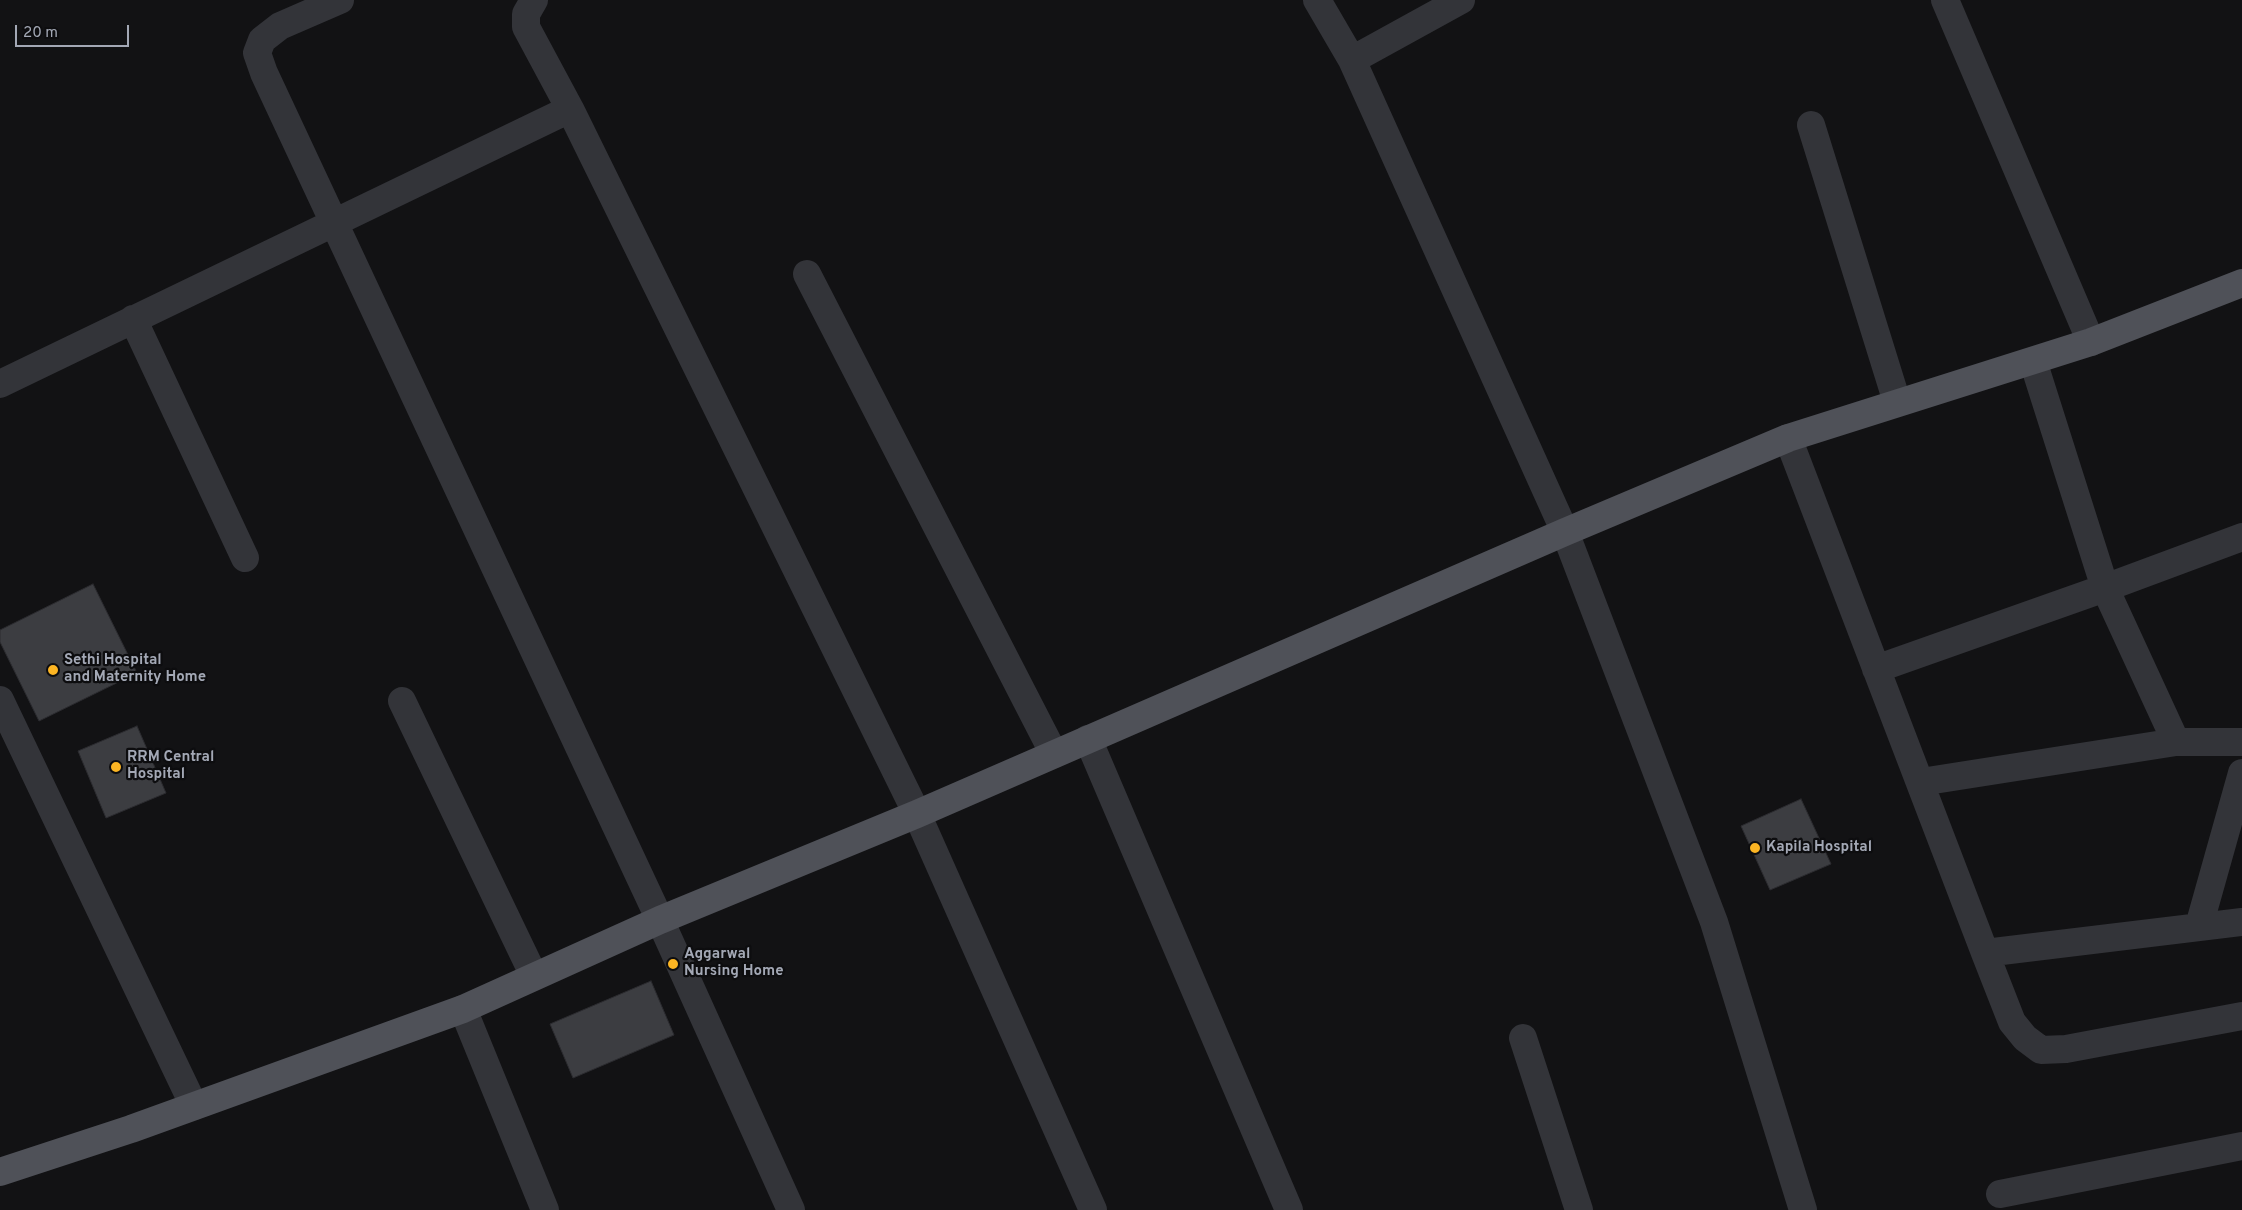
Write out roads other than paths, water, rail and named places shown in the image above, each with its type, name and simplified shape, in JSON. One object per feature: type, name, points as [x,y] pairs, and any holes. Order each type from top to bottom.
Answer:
[{"type":"main road","points":[[0,1172],[131,1129],[463,1009],[660,920],[917,814],[1565,532],[1788,438],[2091,342],[2242,283]]},
{"type":"street","points":[[340,0],[280,26],[262,40],[257,53],[264,73],[660,920],[791,1210]]},
{"type":"street","points":[[534,0],[526,14],[526,27],[570,109],[917,814],[1093,1210]]},
{"type":"street","points":[[1317,0],[1352,60],[1565,532],[1714,922],[1803,1210]]},
{"type":"street","points":[[1352,60],[1460,0]]},
{"type":"street","points":[[1945,0],[2091,342]]},
{"type":"street","points":[[0,384],[570,109]]},
{"type":"street","points":[[1811,125],[1897,402]]},
{"type":"street","points":[[807,274],[1054,754]]},
{"type":"street","points":[[133,319],[245,558]]},
{"type":"street","points":[[2033,360],[2105,588],[2176,742]]},
{"type":"street","points":[[1788,438],[1921,782],[1985,954],[2012,1022],[2024,1038],[2041,1050],[2066,1049],[2242,1016]]},
{"type":"street","points":[[1876,669],[2242,537]]},
{"type":"street","points":[[0,700],[194,1106]]},
{"type":"street","points":[[402,701],[534,976]]},
{"type":"street","points":[[1088,739],[1289,1210]]},
{"type":"street","points":[[1921,782],[2176,742],[2242,742]]},
{"type":"street","points":[[2199,926],[2242,773]]},
{"type":"street","points":[[1985,954],[2242,922]]},
{"type":"street","points":[[463,1009],[545,1210]]},
{"type":"street","points":[[1523,1038],[1579,1210]]},
{"type":"street","points":[[2000,1194],[2242,1146]]},
{"type":"place","name":"Sethi Hospital and Maternity Home","points":[[53,670]]},
{"type":"place","name":"RRM Central Hospital","points":[[116,767]]},
{"type":"place","name":"Kapila Hospital","points":[[1755,848]]},
{"type":"place","name":"Aggarwal Nursing Home","points":[[673,964]]}]
